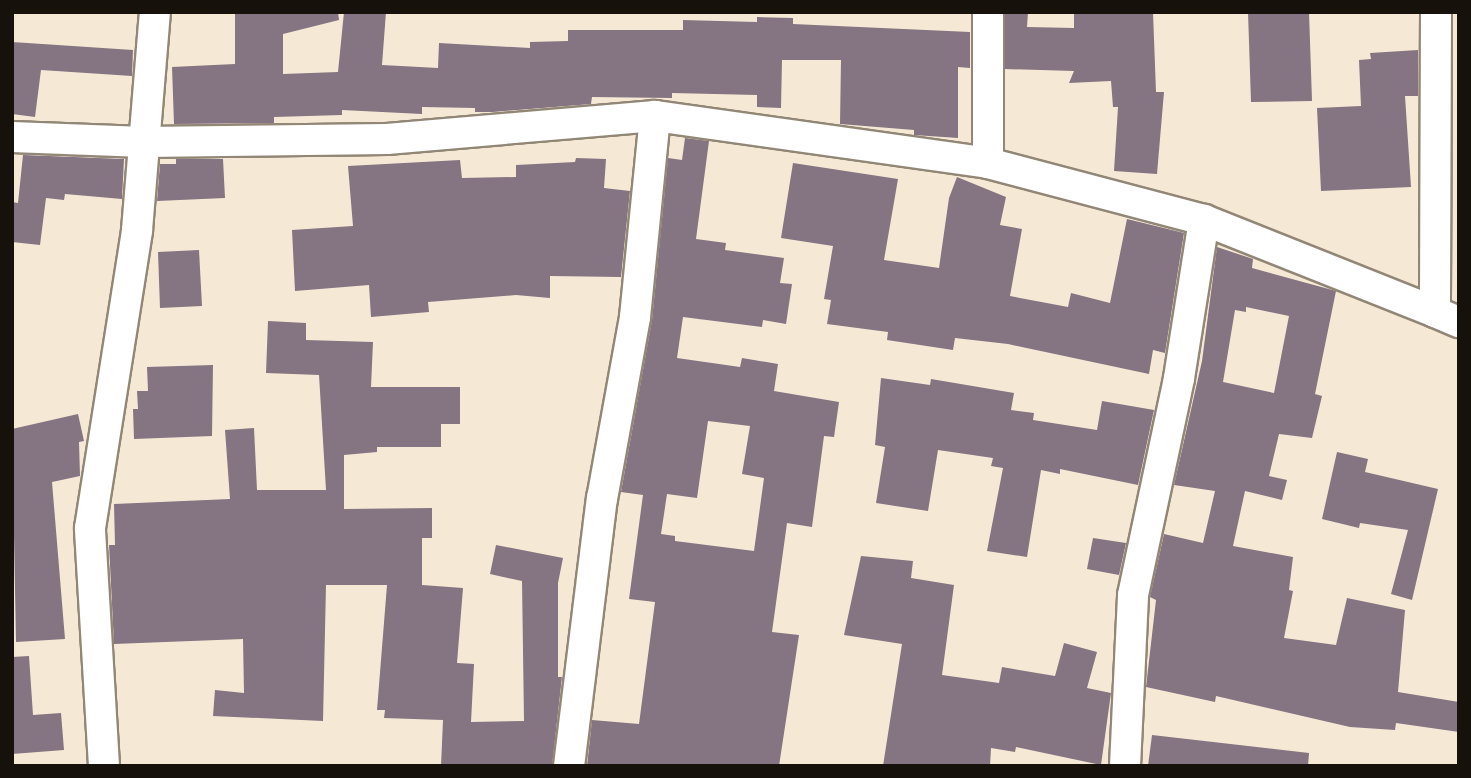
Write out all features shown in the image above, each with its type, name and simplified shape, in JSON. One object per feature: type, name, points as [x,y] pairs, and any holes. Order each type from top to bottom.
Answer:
[{"type":"street","points":[[104,766],[90,528],[137,230],[155,12]]},
{"type":"street","points":[[988,12],[988,163]]},
{"type":"street","points":[[12,137],[144,142],[387,139],[655,116],[988,163],[1203,220],[1447,317],[1436,12]]},
{"type":"street","points":[[569,766],[602,499],[635,317],[655,116]]},
{"type":"street","points":[[1125,766],[1133,595],[1179,378],[1203,220]]},
{"type":"building","points":[[235,12],[338,12],[339,20],[283,34],[283,74],[338,72],[344,12],[386,12],[382,65],[438,68],[439,43],[530,48],[530,42],[568,41],[568,30],[683,30],[683,20],[757,22],[757,17],[793,18],[793,24],[970,32],[970,68],[958,67],[958,138],[914,135],[914,130],[840,124],[841,60],[782,60],[781,108],[757,107],[757,95],[672,93],[672,98],[592,97],[591,104],[493,112],[475,112],[475,108],[422,107],[422,114],[342,110],[342,115],[274,117],[274,123],[174,124],[172,67],[235,64]]},
{"type":"building","points":[[1005,12],[1028,12],[1027,27],[1074,28],[1074,12],[1153,12],[1156,92],[1164,92],[1157,174],[1114,171],[1118,107],[1113,107],[1111,81],[1069,83],[1074,71],[1005,69]]},
{"type":"building","points":[[1248,12],[1309,12],[1312,101],[1251,102]]},
{"type":"building","points":[[12,42],[133,50],[132,76],[41,70],[35,117],[12,114]]},
{"type":"building","points":[[1418,50],[1418,96],[1405,96],[1411,187],[1321,191],[1317,108],[1361,106],[1359,60],[1371,59],[1370,53]]},
{"type":"building","points":[[685,138],[709,141],[696,239],[726,243],[725,250],[784,258],[780,283],[792,284],[786,324],[763,320],[762,327],[683,317],[677,358],[740,367],[742,358],[778,364],[774,391],[839,402],[834,437],[824,436],[812,527],[787,523],[772,632],[799,635],[779,766],[587,766],[592,720],[639,724],[655,602],[629,599],[643,495],[621,492],[652,320],[668,158],[682,160]],"holes":[[[708,421],[750,426],[742,474],[764,478],[754,551],[675,541],[675,536],[661,534],[667,494],[697,498]]]},
{"type":"building","points":[[23,155],[124,159],[122,199],[65,194],[64,200],[46,198],[40,245],[12,242],[12,202],[18,203]]},
{"type":"building","points":[[576,158],[606,159],[604,188],[630,191],[621,277],[550,276],[550,298],[516,295],[428,302],[429,312],[371,317],[369,285],[295,291],[292,230],[353,226],[348,166],[460,160],[462,178],[516,177],[516,165],[575,162]]},
{"type":"building","points":[[176,159],[223,159],[225,198],[157,201],[160,164],[176,164]]},
{"type":"building","points":[[793,163],[898,179],[884,260],[939,268],[949,198],[957,177],[1006,197],[1000,225],[1022,229],[1010,296],[1068,307],[1071,293],[1110,303],[1127,219],[1184,233],[1165,353],[1153,350],[1149,374],[1008,344],[955,338],[953,350],[887,340],[888,332],[827,324],[831,300],[824,299],[833,246],[781,238]]},
{"type":"building","points":[[1217,247],[1253,259],[1252,268],[1336,291],[1315,394],[1322,396],[1312,438],[1279,434],[1269,476],[1287,480],[1282,500],[1245,491],[1233,546],[1293,557],[1289,590],[1293,591],[1284,638],[1336,645],[1347,598],[1405,610],[1398,692],[1459,702],[1459,732],[1396,723],[1395,730],[1350,727],[1216,696],[1215,702],[1146,687],[1156,600],[1150,597],[1164,534],[1203,543],[1215,491],[1174,485],[1202,361]],"holes":[[[1246,307],[1289,316],[1274,393],[1223,382],[1235,310],[1246,312]]]},
{"type":"building","points":[[199,250],[202,306],[160,308],[158,252]]},
{"type":"building","points":[[268,321],[306,323],[306,340],[373,342],[371,387],[460,387],[460,424],[441,424],[441,447],[377,447],[377,452],[344,455],[344,509],[432,508],[432,538],[422,538],[422,585],[463,588],[457,663],[474,664],[471,722],[524,721],[522,581],[490,574],[496,545],[563,558],[558,583],[558,677],[562,677],[552,766],[441,766],[443,720],[384,718],[385,710],[377,710],[387,585],[326,585],[323,721],[213,716],[215,690],[244,693],[243,639],[114,644],[109,545],[115,545],[114,504],[230,499],[225,430],[254,428],[257,490],[326,490],[319,375],[266,373]]},
{"type":"building","points":[[213,365],[212,436],[134,439],[133,409],[138,409],[137,391],[148,391],[147,367]]},
{"type":"building","points":[[881,378],[930,385],[931,379],[1014,393],[1011,410],[1034,413],[1033,420],[1097,430],[1102,401],[1154,410],[1138,485],[1060,469],[1060,474],[1041,470],[1027,557],[987,551],[1003,468],[991,466],[993,458],[938,450],[928,511],[876,503],[885,447],[875,445]]},
{"type":"building","points":[[78,414],[84,441],[79,442],[80,476],[52,482],[65,639],[16,642],[12,429]]},
{"type":"building","points":[[1337,452],[1368,459],[1365,472],[1438,489],[1412,600],[1391,594],[1408,530],[1360,523],[1359,528],[1322,519]]},
{"type":"building","points":[[1093,538],[1126,543],[1119,575],[1087,569]]},
{"type":"building","points":[[861,556],[913,561],[911,578],[954,585],[942,675],[999,683],[1002,667],[1055,676],[1064,643],[1097,652],[1087,688],[1111,693],[1101,765],[1016,747],[1015,752],[991,748],[990,766],[883,766],[902,644],[844,635]]},
{"type":"building","points":[[29,656],[33,715],[61,713],[64,750],[12,754],[12,657]]},
{"type":"building","points":[[1152,735],[1309,753],[1308,766],[1148,766]]}]
